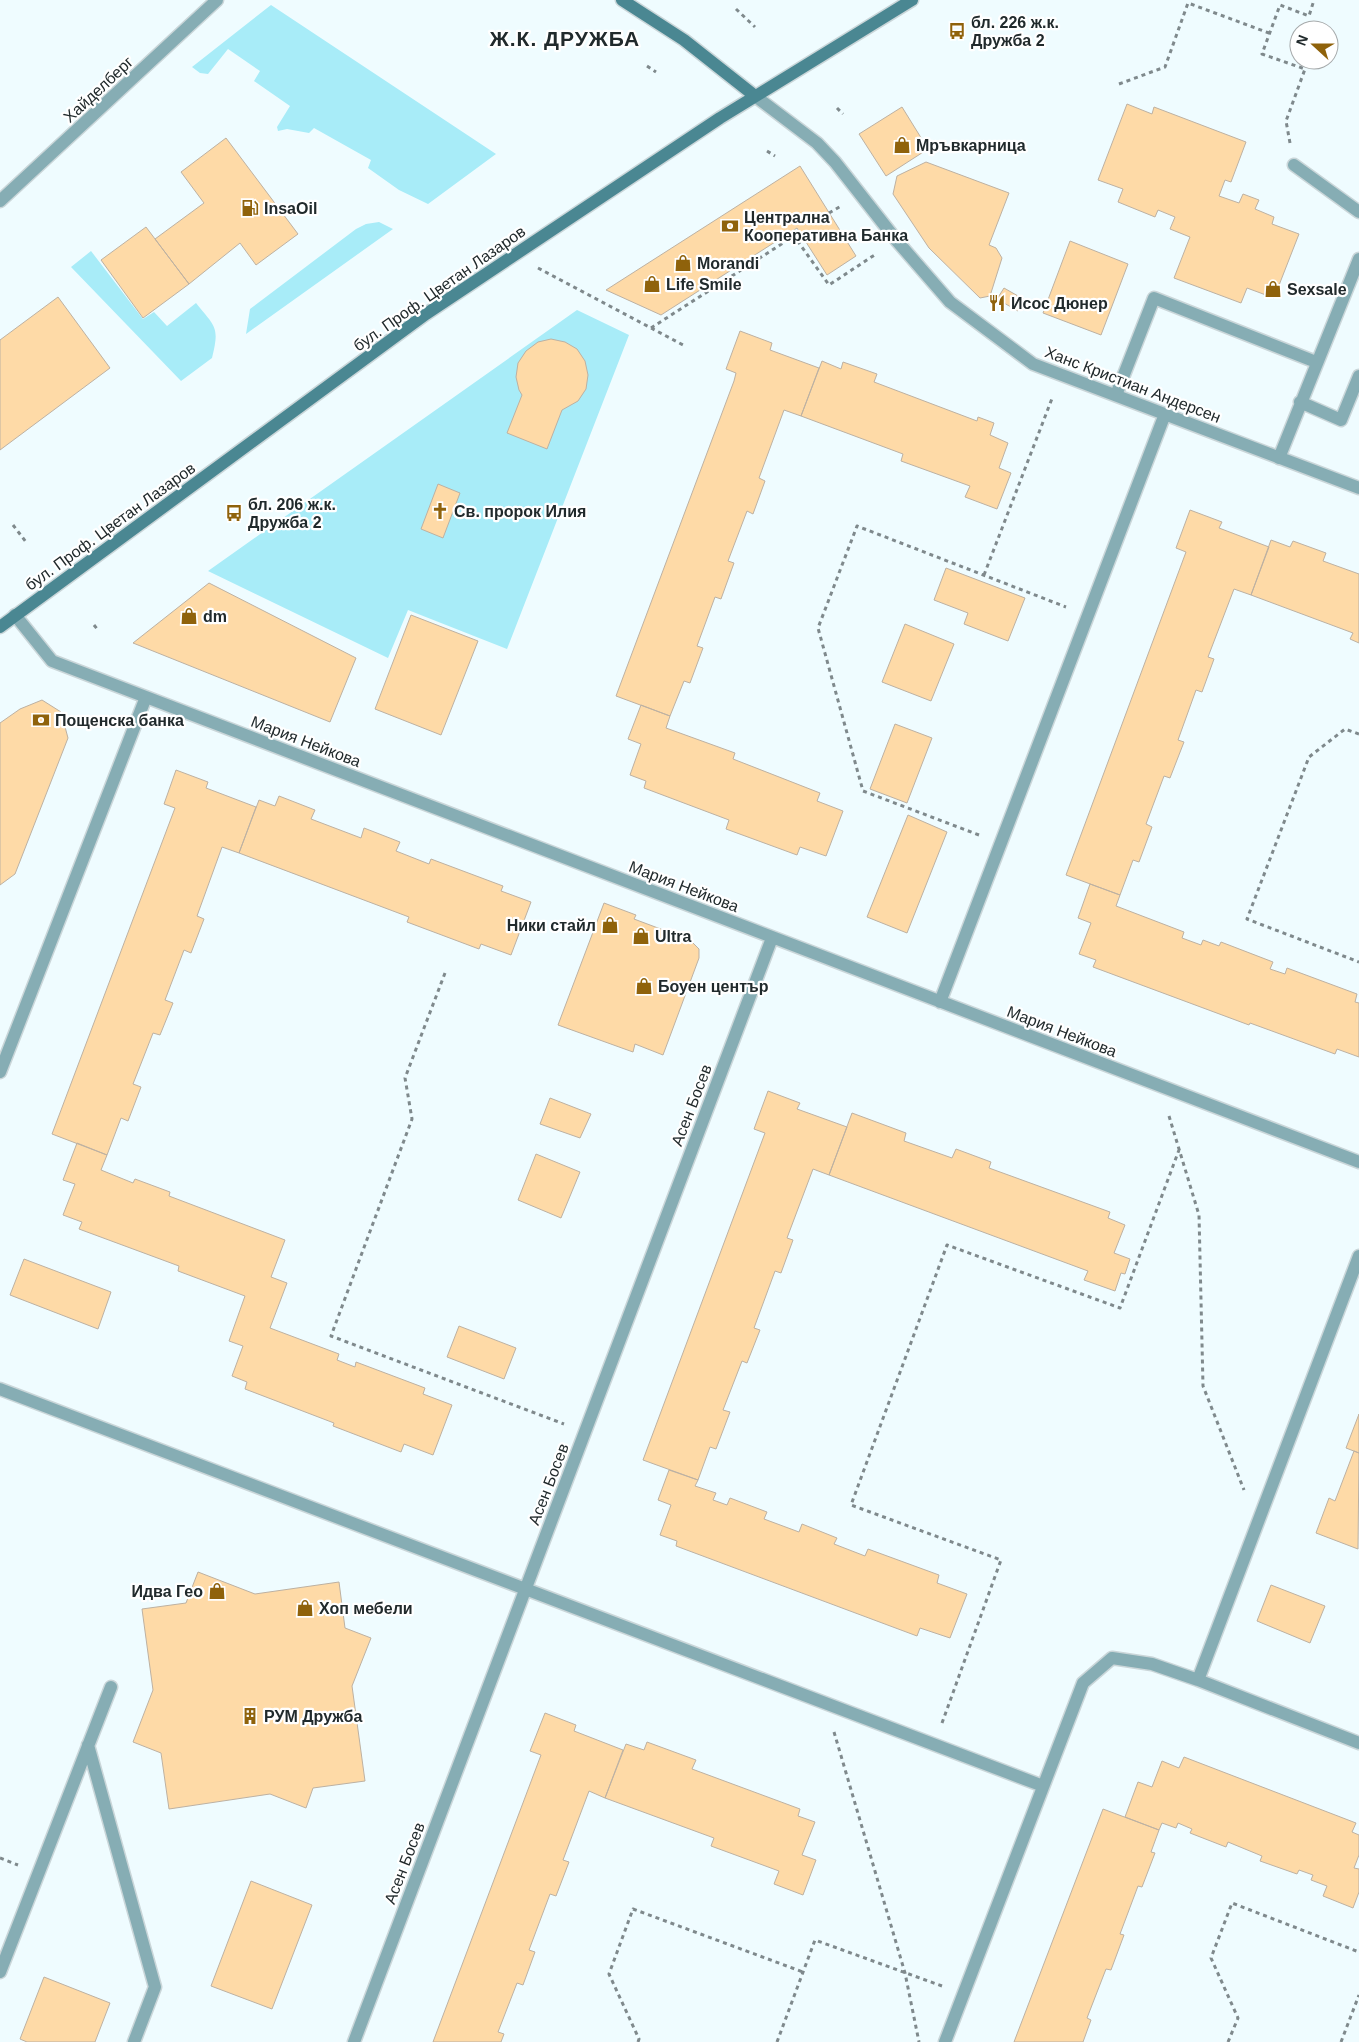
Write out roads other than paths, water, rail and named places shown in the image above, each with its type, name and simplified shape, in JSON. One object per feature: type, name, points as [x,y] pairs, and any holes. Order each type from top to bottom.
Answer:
[{"type":"main road","points":[[622,0],[684,40],[756,96]]},
{"type":"main road","name":"бул. Проф. Цветан Лазаров","points":[[0,627],[426,314],[756,96],[912,0]]},
{"type":"street","name":"Хайделберг","points":[[0,201],[218,0]]},
{"type":"street","name":"Ханс Кристиан Андерсен","points":[[756,96],[817,143],[836,162],[897,241],[950,302],[1033,364],[1359,488]]},
{"type":"street","points":[[1294,165],[1359,212]]},
{"type":"street","points":[[1279,458],[1359,259]]},
{"type":"street","points":[[1116,396],[1154,298],[1316,362]]},
{"type":"street","points":[[1300,402],[1341,420],[1359,376]]},
{"type":"street","points":[[940,1002],[1165,414]]},
{"type":"street","name":"Мария Нейкова","points":[[15,615],[52,661],[1359,1162]]},
{"type":"street","points":[[0,1072],[146,697]]},
{"type":"street","name":"Асен Босев","points":[[354,2042],[772,938]]},
{"type":"street","points":[[1198,1680],[1359,1256]]},
{"type":"street","points":[[0,1390],[1043,1786]]},
{"type":"street","points":[[945,2042],[1083,1683],[1112,1658],[1152,1664],[1359,1743]]},
{"type":"street","points":[[0,1972],[111,1687]]},
{"type":"street","points":[[88,1746],[155,1987],[134,2042]]},
{"type":"place","name":"бл. 226 ж.к. Дружба 2","points":[[957,31]]},
{"type":"place","name":"Мръвкарница","points":[[902,145]]},
{"type":"place","name":"InsaOil","points":[[250,208]]},
{"type":"place","name":"Централна Кооперативна Банка","points":[[730,226]]},
{"type":"place","name":"Morandi","points":[[683,263]]},
{"type":"place","name":"Life Smile","points":[[652,284]]},
{"type":"place","name":"Sexsale","points":[[1273,289]]},
{"type":"place","name":"Исос Дюнер","points":[[997,303]]},
{"type":"place","name":"Св. пророк Илия","points":[[440,511]]},
{"type":"place","name":"бл. 206 ж.к. Дружба 2","points":[[234,513]]},
{"type":"place","name":"dm","points":[[189,616]]},
{"type":"place","name":"Пощенска банка","points":[[41,720]]},
{"type":"place","name":"Ники стайл","points":[[610,925]]},
{"type":"place","name":"Ultra","points":[[641,936]]},
{"type":"place","name":"Боуен център","points":[[644,986]]},
{"type":"place","name":"Идва Гео","points":[[217,1591]]},
{"type":"place","name":"Хоп мебели","points":[[305,1608]]},
{"type":"place","name":"РУМ Дружба","points":[[250,1716]]},
{"type":"district","name":"Ж.К. ДРУЖБА","points":[[565,39]]}]
